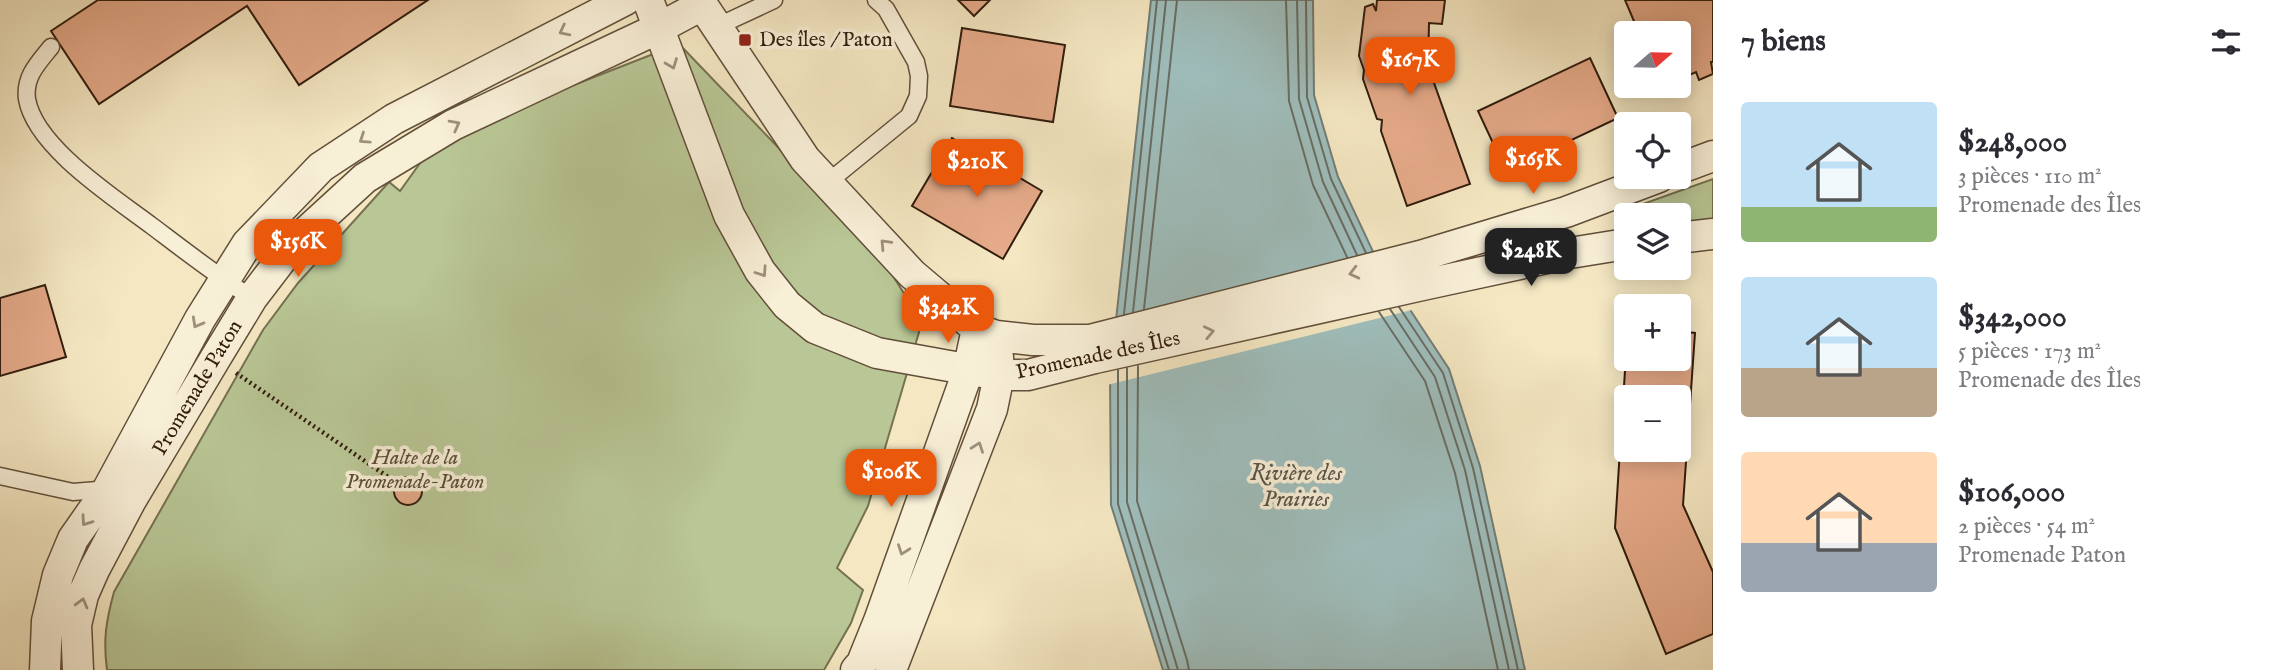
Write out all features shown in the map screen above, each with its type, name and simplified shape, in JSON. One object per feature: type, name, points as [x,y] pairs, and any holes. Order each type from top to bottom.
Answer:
[{"type":"street","name":"Promenade Paton","points":[[78,670],[76,625],[83,594],[120,494],[200,319],[247,244],[321,167],[394,119],[625,0]]},
{"type":"street","name":"Promenade des Îles","points":[[648,0],[729,215],[761,271],[787,305],[816,328],[877,353],[968,371],[999,375],[1028,374],[1092,349],[1423,270],[1570,254],[1614,246]]},
{"type":"street","name":"Promenade Paton","points":[[45,670],[47,621],[58,575],[73,539],[120,494],[215,359],[252,298],[294,243],[365,178],[453,125],[659,28],[706,10]]},
{"type":"street","points":[[706,10],[805,159],[912,274],[987,332],[999,375],[992,409],[891,670]]},
{"type":"street","points":[[1691,164],[1713,156]]},
{"type":"street","name":"Promenade des Îles","points":[[1423,270],[1627,189]]},
{"type":"street","points":[[1691,237],[1713,234]]},
{"type":"street","name":"Promenade des Îles","points":[[987,332],[1092,349]]},
{"type":"street","points":[[856,670],[862,663],[879,621],[968,371],[987,332]]},
{"type":"lane","points":[[706,10],[774,0]]},
{"type":"lane","points":[[827,183],[909,116],[918,96],[919,76],[916,62],[886,9],[876,0]]},
{"type":"lane","points":[[51,47],[29,75],[27,97],[34,119],[51,143],[88,178],[223,280],[252,298]]},
{"type":"lane","points":[[0,476],[73,492],[120,494]]},
{"type":"path","points":[[215,359],[397,483]]},
{"type":"green space","name":"Halte de la Promenade-Paton","points":[[679,44],[886,265],[922,322],[868,506],[837,568],[863,590],[851,623],[824,670],[107,670],[106,631],[114,592],[263,330],[298,283],[389,182],[400,191],[438,138]]},
{"type":"green space","points":[[1713,179],[1713,220],[1691,223],[1691,203],[1646,203],[1691,189]]},
{"type":"water","name":"Rivière des Prairies","points":[[1151,0],[1313,0],[1314,95],[1338,177],[1376,258],[1449,369],[1480,466],[1525,670],[1163,670],[1111,505],[1110,375]]},
{"type":"pier","points":[[1379,255],[1412,310],[1107,385],[1113,320]]},
{"type":"building","points":[[98,0],[428,0],[299,85],[247,6],[99,104],[51,31]]},
{"type":"building","points":[[958,0],[990,0],[974,16]]},
{"type":"building","points":[[1377,0],[1445,0],[1442,24],[1429,23],[1428,66],[1470,184],[1407,206],[1381,131],[1382,120],[1377,119],[1363,79],[1364,70],[1359,56],[1365,7],[1373,4],[1376,11]]},
{"type":"building","points":[[1625,0],[1713,0],[1713,74],[1699,80],[1696,72],[1691,74],[1691,21],[1634,21]]},
{"type":"building","points":[[962,28],[1065,45],[1053,122],[950,106]]},
{"type":"building","points":[[1590,58],[1615,112],[1614,120],[1506,171],[1478,111]]},
{"type":"building","points":[[952,138],[1042,191],[1003,259],[912,206]]},
{"type":"building","points":[[45,285],[66,357],[0,376],[0,298]]},
{"type":"building","points":[[1691,333],[1695,333],[1691,390],[1691,385],[1624,385],[1625,371],[1691,371]]},
{"type":"building","points":[[1619,462],[1686,462],[1683,505],[1713,572],[1713,634],[1666,654],[1615,528]]},
{"type":"building","points":[[408,477],[418,481],[422,491],[418,501],[408,505],[398,501],[394,491],[398,481]]},
{"type":"place","name":"Des îles / Paton","points":[[745,40]]}]
